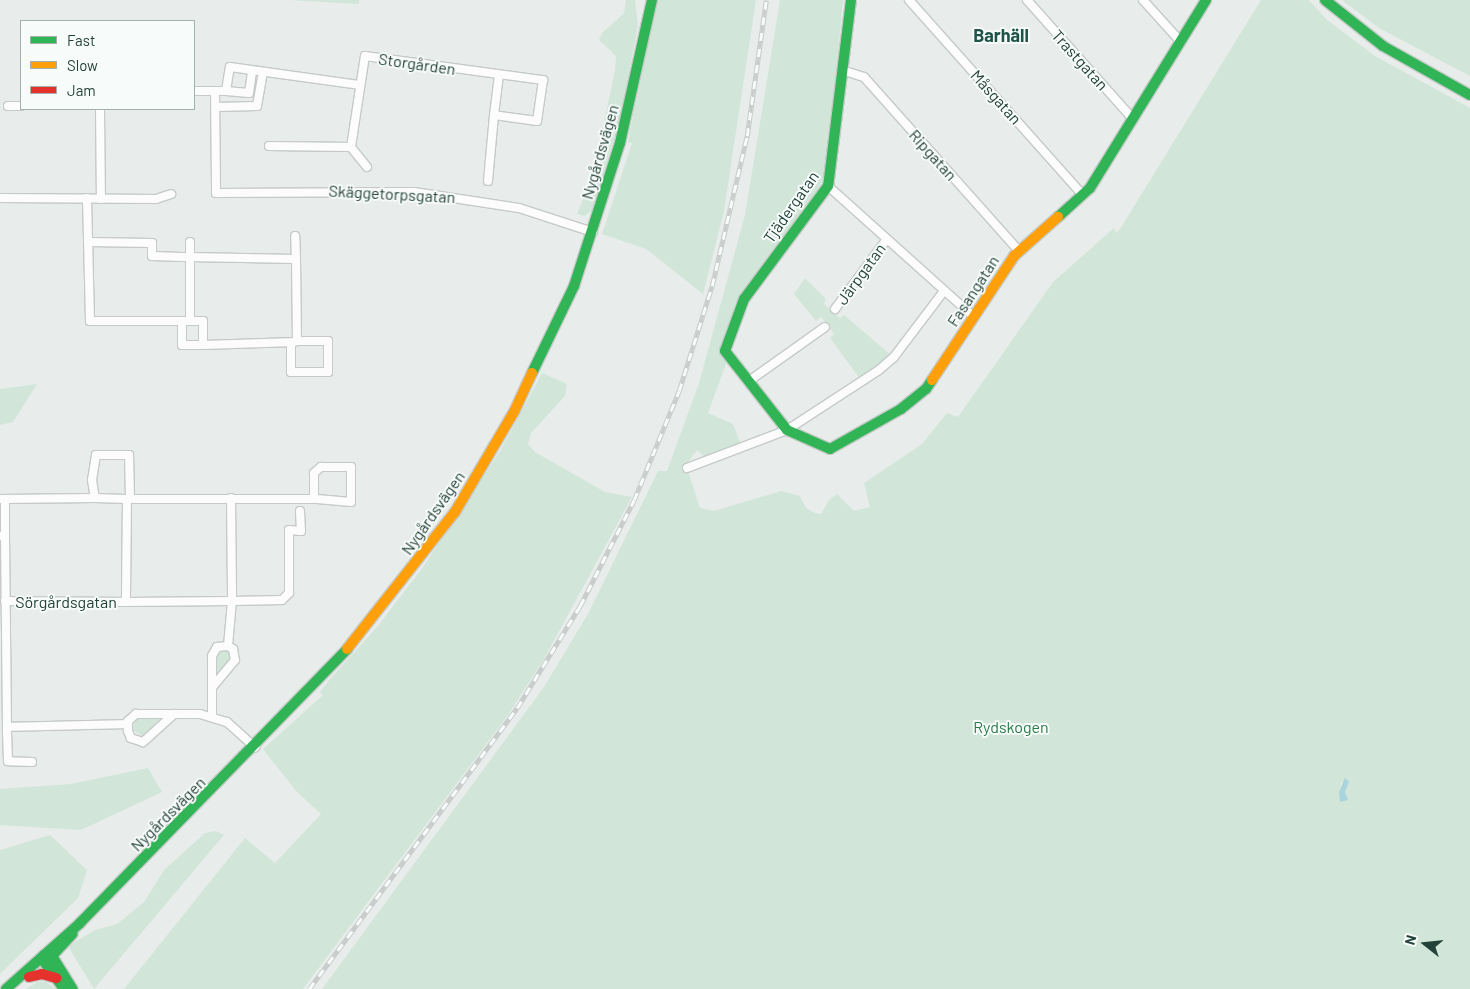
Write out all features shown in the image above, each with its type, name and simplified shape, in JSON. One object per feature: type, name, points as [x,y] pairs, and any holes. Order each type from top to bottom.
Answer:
[{"type":"street","name":"Nygårdsvägen","points":[[645,0],[646,21]]},
{"type":"street","name":"Nygårdsvägen","points":[[14,989],[255,748],[371,622],[455,512],[536,370],[566,304],[593,232],[620,143],[652,0]]},
{"type":"street","name":"Tjädergatan","points":[[787,430],[725,351],[734,319],[744,299],[828,186],[851,0]]},
{"type":"street","name":"Måsgatan","points":[[909,0],[1083,195]]},
{"type":"street","name":"Trastgatan","points":[[1026,0],[1133,120]]},
{"type":"street","points":[[1143,0],[1181,42]]},
{"type":"street","name":"Fasangatan","points":[[787,430],[830,449],[901,409],[930,384],[1018,251],[1090,188],[1206,0]]},
{"type":"street","points":[[1326,0],[1383,46],[1470,94]]},
{"type":"street","name":"Storgården","points":[[351,147],[365,56],[543,80],[537,122],[494,115]]},
{"type":"street","points":[[226,91],[230,67],[360,85]]},
{"type":"street","name":"Ripgatan","points":[[842,70],[864,77],[1018,251]]},
{"type":"street","points":[[195,91],[249,93],[252,71]]},
{"type":"street","points":[[215,91],[216,107],[257,106],[263,73]]},
{"type":"street","points":[[488,181],[499,75]]},
{"type":"street","points":[[8,106],[20,106]]},
{"type":"street","name":"Skäggetorpsgatan","points":[[216,107],[216,193],[367,190],[441,195],[518,208],[593,232]]},
{"type":"street","points":[[100,110],[101,199]]},
{"type":"street","points":[[269,146],[351,147],[367,167]]},
{"type":"street","name":"Järpgatan","points":[[828,186],[974,317]]},
{"type":"street","points":[[0,198],[156,199],[171,194]]},
{"type":"street","points":[[87,198],[90,321],[203,321],[203,345]]},
{"type":"street","points":[[190,242],[186,321],[182,345],[203,345],[294,342],[328,341],[328,372],[291,372],[294,342],[295,236]]},
{"type":"street","name":"Järpgatan","points":[[835,309],[887,239]]},
{"type":"street","points":[[88,242],[152,243],[152,256],[296,259]]},
{"type":"street","points":[[687,468],[787,430],[879,370],[894,357],[944,291]]},
{"type":"street","points":[[748,381],[825,326]]},
{"type":"street","name":"Sörgårdsgatan","points":[[95,498],[92,480],[96,454],[129,455],[126,602]]},
{"type":"street","name":"Sörgårdsgatan","points":[[32,762],[8,761],[4,756],[7,727],[3,633],[5,601],[2,499],[314,498],[351,502],[351,467],[321,467],[314,473],[314,498]]},
{"type":"street","points":[[228,646],[232,601],[231,498]]},
{"type":"street","name":"Sörgårdsgatan","points":[[5,601],[282,600],[289,593],[289,530],[300,530],[300,511]]},
{"type":"street","points":[[212,687],[235,660],[233,649],[228,646],[223,645],[214,650],[212,687],[212,716]]},
{"type":"street","points":[[7,727],[127,724],[136,714],[212,716],[234,726],[255,748]]},
{"type":"street","points":[[127,724],[131,738],[143,742],[174,714]]},
{"type":"street","name":"Nygårdsvägen","points":[[6,989],[47,958]]},
{"type":"street","points":[[47,958],[56,978],[64,989]]},
{"type":"street","points":[[47,958],[73,989]]},
{"type":"street","points":[[29,976],[42,974],[56,978]]},
{"type":"green space","points":[[289,0],[359,0],[359,4]]},
{"type":"green space","points":[[626,0],[635,0],[638,26],[621,114],[593,209],[585,216],[577,214],[592,177],[615,71],[616,56],[599,40],[602,33],[624,13]]},
{"type":"green space","points":[[657,0],[756,0],[724,211],[703,294],[646,249],[602,234],[632,143],[628,142]]},
{"type":"green space","name":"Rydskogen","points":[[780,0],[843,0],[827,169],[816,194],[736,303],[719,351],[727,361],[708,413],[733,424],[741,445],[706,458],[697,450],[686,465],[700,508],[714,511],[781,491],[800,496],[806,508],[815,513],[821,514],[829,500],[837,494],[854,511],[870,507],[864,483],[922,444],[947,413],[958,417],[1053,282],[1114,228],[1116,233],[1120,229],[1261,0],[1309,0],[1326,19],[1375,56],[1470,108],[1470,989],[322,989],[544,687],[589,612],[658,471],[667,471],[699,383],[745,215]],"holes":[[[1349,782],[1340,802],[1341,783]]]},
{"type":"green space","points":[[1342,0],[1470,0],[1470,76],[1379,28]]},
{"type":"green space","points":[[805,278],[826,299],[824,304],[840,318],[844,315],[891,355],[860,379],[830,338],[834,334],[821,317],[816,321],[794,294]]},
{"type":"green space","points":[[542,373],[567,384],[565,396],[531,433],[528,444],[535,452],[605,492],[632,497],[544,659],[508,715],[303,989],[124,989],[245,838],[275,863],[321,814],[296,791],[263,749],[323,695],[320,692],[330,679],[377,627],[423,567],[500,451]]},
{"type":"green space","points":[[37,384],[13,422],[0,425],[0,389]]},
{"type":"green space","points":[[223,650],[229,652],[230,659],[216,674],[216,657]]},
{"type":"green space","points":[[161,718],[142,736],[132,729],[136,719]]},
{"type":"green space","points":[[148,768],[162,792],[81,830],[0,825],[0,789],[71,784]]},
{"type":"green space","points":[[216,831],[224,835],[94,989],[68,946],[95,930],[117,924],[144,902],[164,870],[205,833]]},
{"type":"green space","points":[[50,835],[87,870],[78,898],[0,974],[0,850]]},
{"type":"green space","points":[[37,982],[46,982],[56,989],[26,989]]},
{"type":"water","points":[[1345,778],[1349,782],[1345,792],[1348,800],[1340,802],[1339,792]]},
{"type":"railway","points":[[309,989],[517,708],[580,606],[634,500],[679,391],[712,286],[747,136],[766,0]]},
{"type":"traffic: fast","points":[[532,373],[574,286],[620,143],[652,0]]},
{"type":"traffic: fast","points":[[851,0],[828,186],[744,299],[725,351],[787,430],[830,449],[901,409],[926,389],[932,380]]},
{"type":"traffic: fast","points":[[1058,217],[1090,188],[1206,0]]},
{"type":"traffic: fast","points":[[1325,0],[1383,46],[1470,95]]},
{"type":"traffic: fast","points":[[6,989],[80,923],[347,649]]},
{"type":"traffic: fast","points":[[50,958],[72,934]]},
{"type":"traffic: fast","points":[[44,955],[45,963],[64,989]]},
{"type":"traffic: fast","points":[[47,956],[52,956],[73,989]]},
{"type":"traffic: slow","points":[[932,380],[1014,256],[1058,217]]},
{"type":"traffic: slow","points":[[347,649],[455,512],[514,412],[532,373]]},
{"type":"traffic: jam","points":[[29,977],[42,974],[56,978]]},
{"type":"district","name":"Barhäll","points":[[1001,35]]}]
